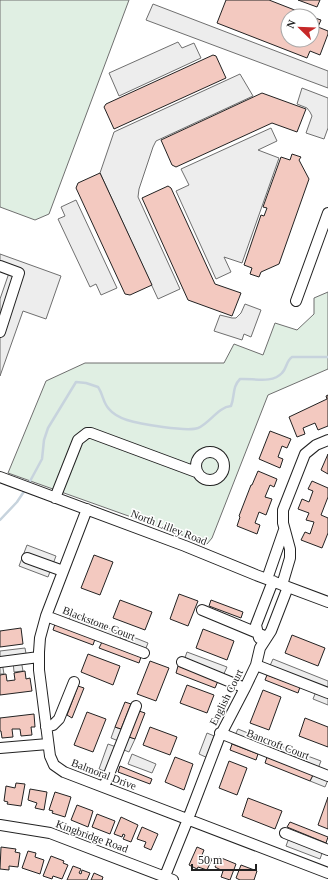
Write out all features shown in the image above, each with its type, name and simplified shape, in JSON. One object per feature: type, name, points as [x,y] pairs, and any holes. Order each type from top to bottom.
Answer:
[{"type":"street","points":[[296,301],[328,213]]},
{"type":"street","points":[[0,266],[19,273],[0,332]]},
{"type":"street","points":[[55,498],[78,440],[87,433],[91,433],[196,472]]},
{"type":"street","points":[[277,583],[284,530],[284,510],[302,460],[310,449],[328,440]]},
{"type":"street","name":"North Lilley Road","points":[[0,477],[185,546],[328,602]]},
{"type":"street","name":"Balmoral Drive","points":[[87,509],[46,616],[40,638],[39,670],[48,744],[52,761],[60,769],[187,822],[328,873]]},
{"type":"street","points":[[263,635],[256,625],[290,558],[290,549],[284,530]]},
{"type":"street","points":[[27,558],[63,572]]},
{"type":"street","name":"English Court","points":[[169,878],[187,822],[220,733],[245,688],[256,664],[263,635],[271,631],[277,583]]},
{"type":"street","points":[[202,610],[263,635]]},
{"type":"street","name":"Blackstone Court","points":[[46,616],[144,653]]},
{"type":"street","points":[[0,662],[39,657]]},
{"type":"street","points":[[182,662],[245,688]]},
{"type":"street","points":[[256,664],[328,693]]},
{"type":"street","points":[[46,727],[53,725],[59,719],[74,682]]},
{"type":"street","points":[[104,787],[136,706]]},
{"type":"street","name":"Bancroft Court","points":[[220,733],[328,776]]},
{"type":"street","points":[[0,748],[48,744]]},
{"type":"street","name":"Kingbridge Road","points":[[0,825],[50,833],[169,878]]},
{"type":"street","points":[[285,833],[328,850]]},
{"type":"green space","points":[[0,0],[129,0],[49,214],[35,220],[0,207]]},
{"type":"green space","points":[[328,292],[328,369],[268,395],[212,538],[207,544],[8,473],[46,381],[85,363],[224,363],[234,344],[263,355],[275,323],[297,330],[314,314],[314,298]]},
{"type":"shaded area","points":[[153,4],[328,71],[328,88],[146,20]]},
{"type":"shaded area","points":[[178,42],[182,48],[194,43],[201,58],[119,96],[109,73]]},
{"type":"shaded area","points":[[240,74],[253,96],[156,141],[153,147],[139,189],[138,197],[180,289],[158,299],[100,173],[114,132]]},
{"type":"shaded area","points":[[302,88],[328,98],[328,128],[324,139],[306,133],[312,116],[307,108],[297,104]]},
{"type":"shaded area","points":[[271,128],[277,141],[258,150],[279,158],[242,263],[224,257],[231,272],[216,279],[176,191],[189,185],[181,169]]},
{"type":"shaded area","points":[[76,200],[117,288],[101,295],[96,284],[90,287],[58,219],[65,216],[61,207]]},
{"type":"shaded area","points":[[0,254],[61,276],[46,319],[23,311],[0,376],[0,299],[10,270],[0,266]]},
{"type":"shaded area","points":[[245,304],[261,310],[251,337],[244,334],[242,340],[214,331],[220,315],[236,318],[241,313]]},
{"type":"shaded area","points":[[27,545],[56,556],[48,577],[19,566]]},
{"type":"shaded area","points":[[71,614],[122,633],[120,638],[126,640],[128,635],[148,643],[144,653],[67,624]]},
{"type":"shaded area","points":[[25,648],[27,659],[21,660],[23,671],[14,672],[13,661],[2,662],[4,674],[0,674],[0,651]]},
{"type":"shaded area","points":[[187,652],[227,667],[222,678],[183,663]]},
{"type":"shaded area","points":[[273,659],[328,681],[328,705],[313,699],[317,689],[268,670]]},
{"type":"shaded area","points":[[115,727],[126,731],[124,735],[135,739],[129,752],[119,748],[121,742],[111,738]]},
{"type":"shaded area","points":[[238,729],[270,742],[266,752],[233,739]]},
{"type":"shaded area","points":[[207,733],[219,738],[210,759],[199,754]]},
{"type":"shaded area","points":[[108,744],[119,748],[109,773],[99,769]]},
{"type":"shaded area","points":[[281,746],[321,761],[317,771],[328,780],[325,787],[310,781],[315,771],[277,756]]},
{"type":"shaded area","points":[[132,754],[156,764],[152,773],[128,764]]},
{"type":"shaded area","points":[[290,835],[324,848],[320,859],[286,846]]},
{"type":"building","points":[[226,0],[269,0],[290,8],[280,8],[280,48],[217,23]]},
{"type":"building","points":[[298,0],[320,0],[317,7]]},
{"type":"building","points":[[320,28],[328,31],[320,55],[310,51],[307,58],[281,48],[320,48]]},
{"type":"building","points":[[213,55],[216,56],[226,78],[114,129],[104,107],[106,104]]},
{"type":"building","points":[[262,93],[306,109],[297,132],[272,123],[176,167],[172,165],[161,140]]},
{"type":"building","points":[[292,154],[301,157],[299,160],[309,179],[279,264],[261,272],[259,277],[250,274],[252,268],[244,265],[261,215],[264,216],[267,208],[263,207],[281,157],[290,160]]},
{"type":"building","points":[[100,173],[152,285],[130,295],[125,294],[76,188],[78,183]]},
{"type":"building","points":[[168,186],[171,188],[215,284],[241,293],[232,316],[188,300],[142,198]]},
{"type":"building","points":[[328,395],[328,426],[318,430],[315,423],[303,428],[305,434],[297,437],[289,417],[327,399],[326,396]]},
{"type":"building","points":[[270,431],[291,439],[287,448],[282,446],[278,457],[283,459],[280,468],[259,459]]},
{"type":"building","points":[[328,454],[328,474],[321,470]]},
{"type":"building","points":[[258,471],[277,479],[274,487],[270,485],[265,497],[272,499],[266,515],[259,512],[255,523],[260,525],[257,534],[237,526],[239,516]]},
{"type":"building","points":[[312,481],[328,488],[328,497],[321,515],[328,518],[328,533],[322,548],[301,540],[305,532],[310,534],[314,522],[306,520],[309,513],[298,509],[302,499],[309,502],[313,491],[308,489]]},
{"type":"building","points":[[94,555],[113,562],[100,595],[81,588]]},
{"type":"building","points":[[179,594],[198,601],[188,626],[170,619]]},
{"type":"building","points":[[120,600],[152,612],[145,630],[113,618]]},
{"type":"building","points":[[211,600],[243,612],[241,618],[209,606]]},
{"type":"building","points":[[55,624],[95,639],[93,645],[53,630]]},
{"type":"building","points":[[21,628],[23,644],[0,647],[0,631]]},
{"type":"building","points":[[203,629],[234,641],[227,660],[196,648]]},
{"type":"building","points":[[292,635],[325,648],[318,666],[285,653]]},
{"type":"building","points":[[102,642],[141,657],[139,663],[99,648]]},
{"type":"building","points":[[88,654],[120,666],[113,685],[81,672]]},
{"type":"building","points":[[150,661],[169,668],[156,701],[137,694]]},
{"type":"building","points":[[178,666],[218,681],[215,688],[176,673]]},
{"type":"building","points":[[25,671],[26,679],[30,678],[32,691],[0,695],[0,675],[6,674],[7,681],[15,680],[14,673]]},
{"type":"building","points":[[267,675],[300,687],[298,693],[265,680]]},
{"type":"building","points":[[187,685],[214,695],[207,713],[180,703]]},
{"type":"building","points":[[78,686],[84,688],[72,718],[67,715]]},
{"type":"building","points":[[263,690],[281,697],[269,730],[250,723]]},
{"type":"building","points":[[125,702],[131,704],[121,729],[115,727]]},
{"type":"building","points":[[139,711],[145,713],[135,739],[129,737]]},
{"type":"building","points":[[87,712],[106,719],[93,752],[74,745]]},
{"type":"building","points":[[34,714],[35,727],[31,727],[32,735],[21,736],[20,729],[12,729],[13,737],[2,738],[0,731],[0,718]]},
{"type":"building","points":[[305,718],[328,727],[328,747],[299,736]]},
{"type":"building","points":[[150,727],[177,737],[170,755],[143,745]]},
{"type":"building","points":[[232,744],[258,754],[256,760],[230,750]]},
{"type":"building","points":[[175,757],[193,764],[184,790],[165,782]]},
{"type":"building","points":[[267,757],[313,775],[310,781],[265,763]]},
{"type":"building","points":[[229,761],[247,768],[237,795],[219,788]]},
{"type":"building","points":[[120,766],[152,779],[150,784],[118,772]]},
{"type":"building","points":[[16,783],[25,784],[21,806],[7,804],[8,802],[4,801],[6,786],[15,788]]},
{"type":"building","points":[[30,789],[47,792],[44,810],[35,808],[37,803],[28,800]]},
{"type":"building","points":[[55,792],[71,797],[65,817],[52,813],[53,811],[49,810]]},
{"type":"building","points":[[328,797],[328,829],[318,825]]},
{"type":"building","points":[[248,798],[282,811],[275,829],[242,816]]},
{"type":"building","points":[[77,805],[93,811],[88,827],[71,820]]},
{"type":"building","points":[[97,814],[115,821],[110,834],[92,827]]},
{"type":"building","points":[[121,817],[138,825],[131,842],[123,839],[125,835],[123,834],[122,837],[114,834]]},
{"type":"building","points":[[290,822],[328,837],[326,843],[287,827]]},
{"type":"building","points":[[142,827],[158,834],[151,850],[144,847],[146,842],[137,839]]},
{"type":"building","points":[[1,847],[16,849],[15,852],[20,853],[18,867],[9,866],[9,870],[0,869]]},
{"type":"building","points":[[197,847],[204,850],[202,855],[212,859],[207,870],[198,867],[197,869],[189,865]]},
{"type":"building","points":[[28,851],[36,853],[35,857],[44,860],[40,874],[22,868]]},
{"type":"building","points":[[51,856],[64,861],[63,863],[68,865],[62,879],[53,876],[52,879],[43,876]]},
{"type":"building","points":[[219,857],[236,864],[230,880],[221,877],[223,871],[215,867]]},
{"type":"building","points":[[241,865],[257,871],[254,880],[240,880],[236,878]]},
{"type":"building","points":[[73,866],[81,869],[79,873],[81,874],[82,870],[90,873],[87,880],[67,880]]},
{"type":"building","points":[[94,873],[103,877],[102,880],[91,880]]},
{"type":"waterway","points":[[28,485],[42,459],[44,440],[48,428],[76,382],[86,383],[98,387],[107,407],[115,414],[125,419],[142,424],[192,429],[202,426],[222,409],[231,406],[235,388],[240,379],[262,380],[278,376],[285,369],[292,357],[328,357]]},
{"type":"waterway","points":[[0,520],[17,502],[25,490]]}]
